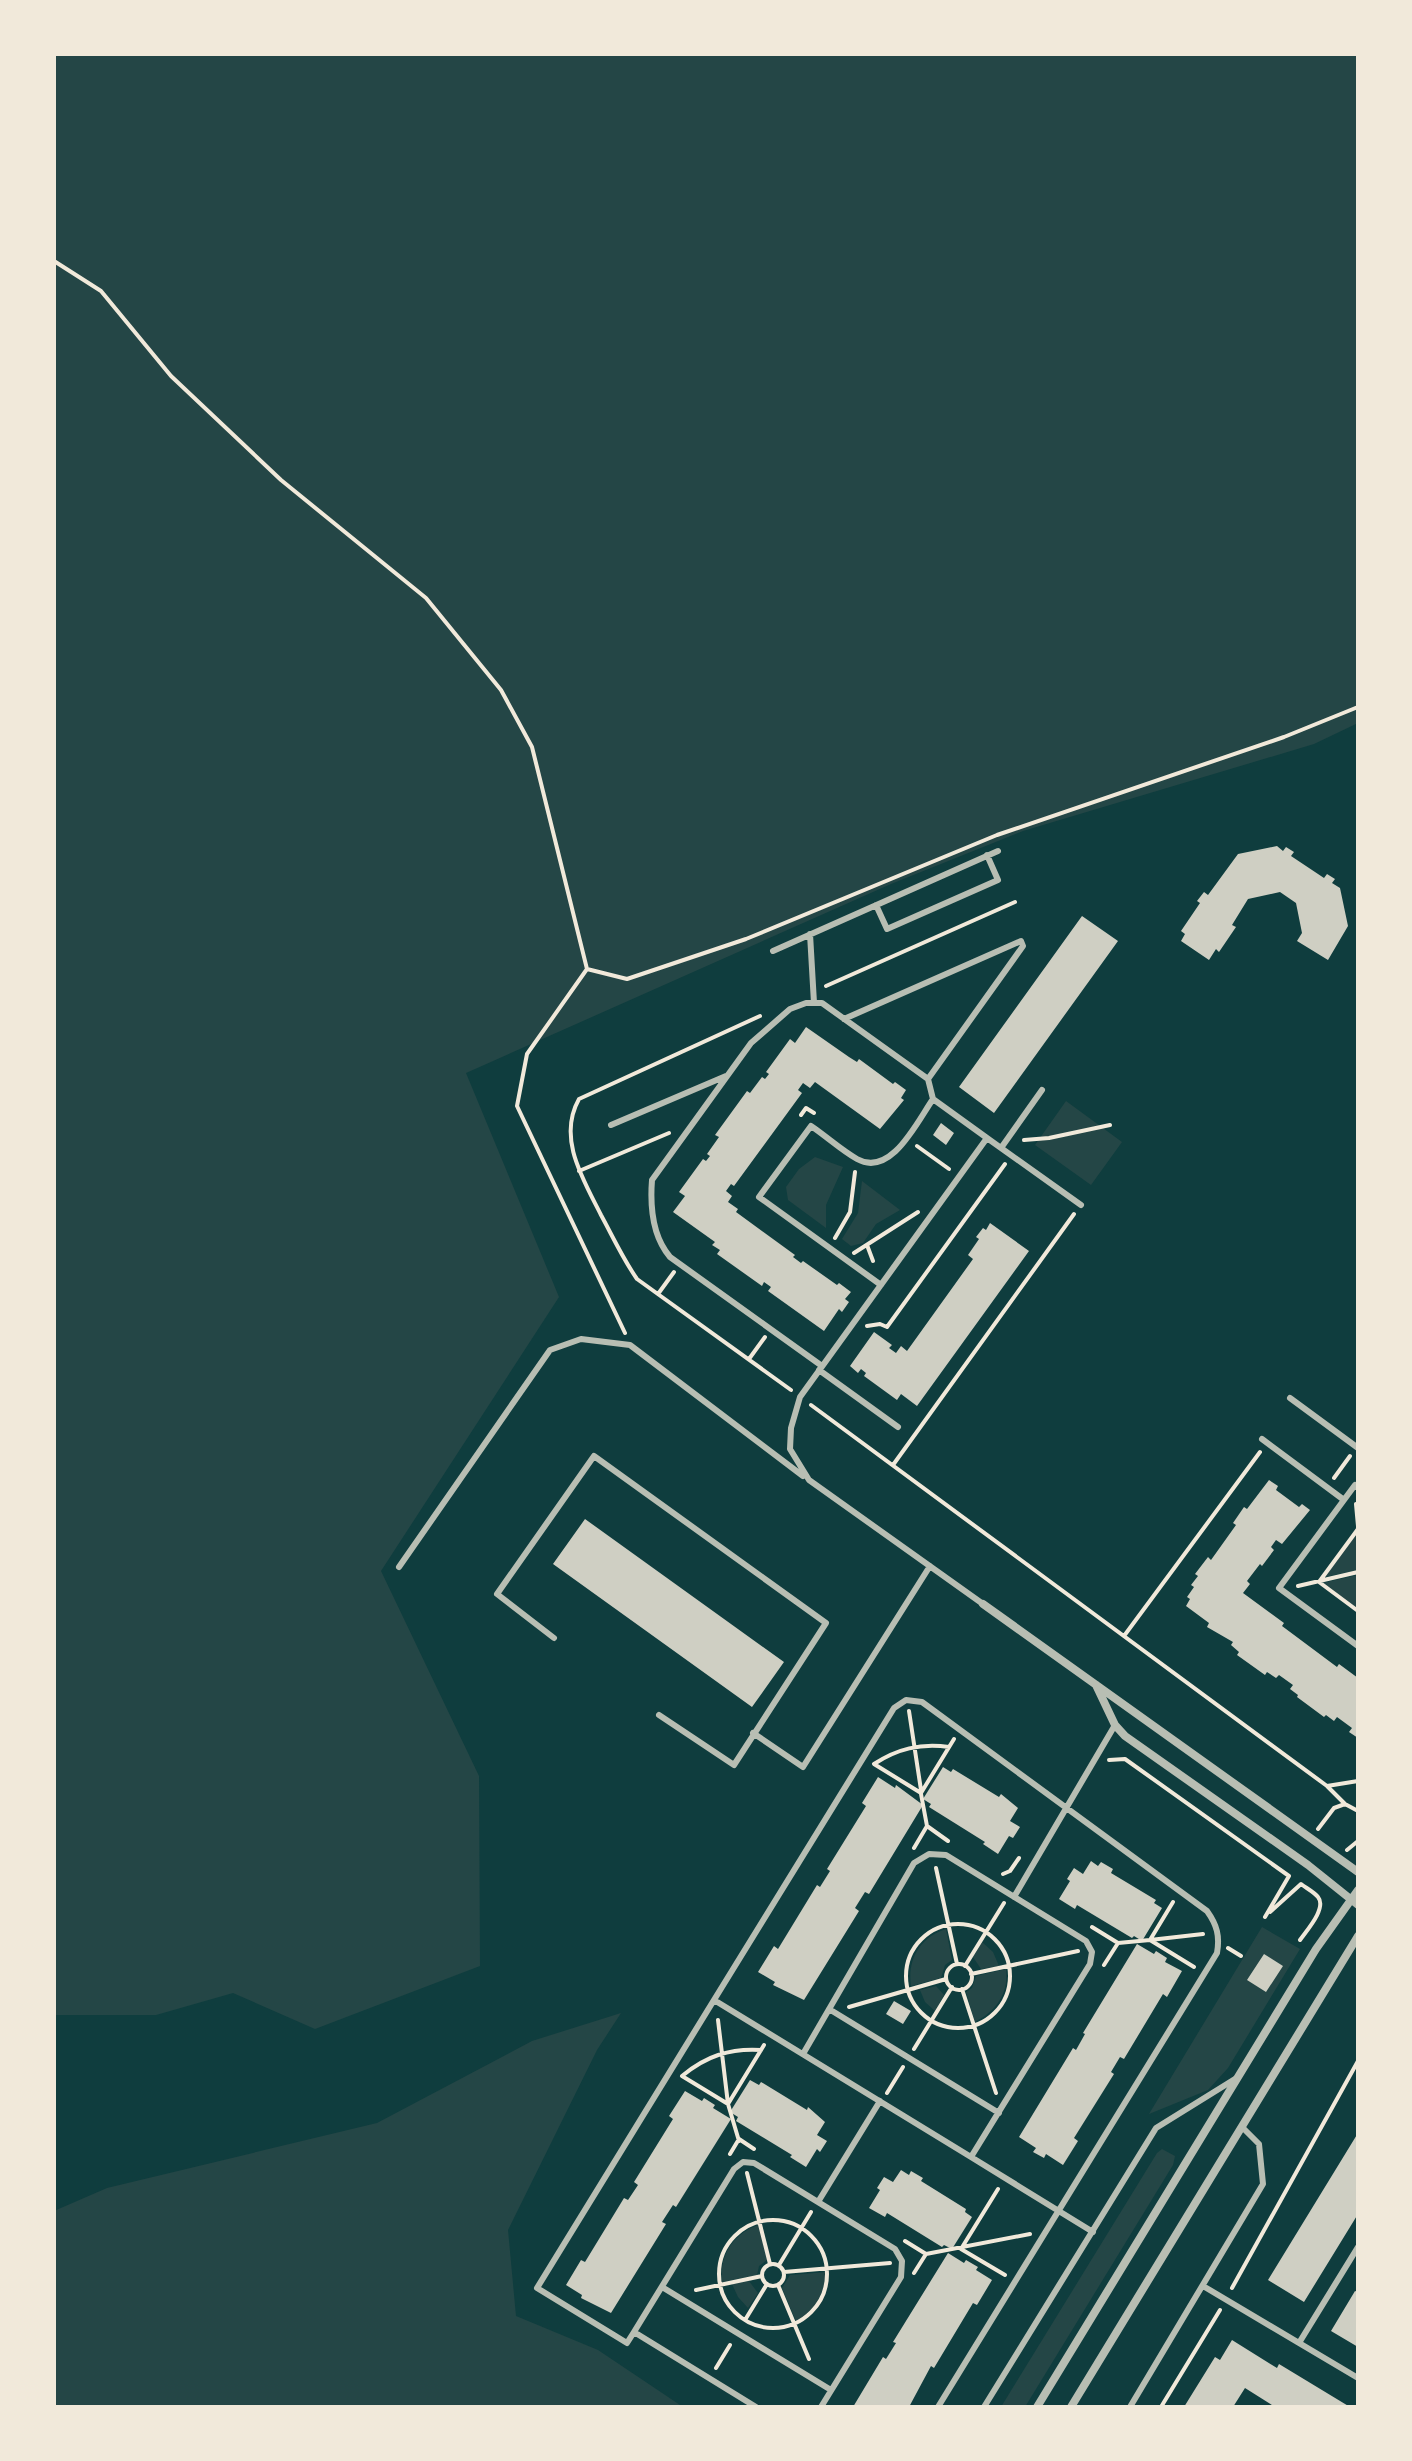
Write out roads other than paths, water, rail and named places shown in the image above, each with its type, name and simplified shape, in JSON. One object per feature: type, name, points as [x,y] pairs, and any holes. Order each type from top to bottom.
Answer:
[{"type":"street","points":[[983,1604],[1358,1872]]},
{"type":"street","points":[[1095,1682],[1115,1725],[1125,1736],[1315,1870],[1355,1902]]},
{"type":"street","points":[[1037,2407],[1316,1949],[1355,1902],[1358,1890]]},
{"type":"street","points":[[1071,2407],[1358,1936]]},
{"type":"lane","points":[[773,951],[998,851]]},
{"type":"lane","points":[[876,905],[887,929],[998,880],[987,855]]},
{"type":"lane","points":[[810,934],[814,1003]]},
{"type":"lane","points":[[844,1019],[1021,941],[1023,946],[928,1079]]},
{"type":"lane","points":[[898,1427],[662,1248],[650,1200],[652,1180],[751,1043],[790,1009],[806,1003],[822,1003],[928,1079],[933,1099],[1081,1205]]},
{"type":"lane","points":[[611,1125],[727,1075]]},
{"type":"lane","points":[[1001,1148],[1042,1090]]},
{"type":"lane","points":[[881,1285],[759,1197],[811,1126],[859,1160],[878,1163],[891,1158],[933,1099]]},
{"type":"lane","points":[[809,1480],[790,1449],[791,1428],[800,1397],[987,1138]]},
{"type":"lane","points":[[399,1567],[550,1350],[581,1339],[630,1345],[809,1480],[983,1604]]},
{"type":"lane","points":[[1290,1398],[1357,1448]]},
{"type":"lane","points":[[1262,1439],[1344,1500]]},
{"type":"lane","points":[[554,1638],[497,1594],[594,1456],[826,1623],[734,1765],[659,1715]]},
{"type":"lane","points":[[1357,1485],[1281,1589],[1358,1646]]},
{"type":"lane","points":[[753,1733],[803,1767],[930,1566]]},
{"type":"lane","points":[[821,2407],[901,2277],[900,2255],[895,2249],[754,2163],[744,2162],[734,2169],[627,2343],[537,2288],[894,1708],[907,1700],[922,1702],[1207,1911],[1214,1920],[1219,1942],[1217,1953],[938,2407]]},
{"type":"lane","points":[[1012,1895],[1115,1725]]},
{"type":"lane","points":[[803,2054],[914,1863],[933,1854],[946,1855],[1012,1895],[1086,1941],[1091,1949],[1090,1964],[971,2157]]},
{"type":"lane","points":[[714,2000],[1093,2232]]},
{"type":"lane","points":[[831,2010],[1000,2111]]},
{"type":"lane","points":[[984,2407],[1156,2128],[1238,2077]]},
{"type":"lane","points":[[818,2202],[880,2101]]},
{"type":"lane","points":[[1130,2407],[1263,2184],[1259,2144],[1242,2127]]},
{"type":"lane","points":[[1299,2343],[1358,2247]]},
{"type":"lane","points":[[1203,2286],[1358,2378]]},
{"type":"lane","points":[[662,2287],[831,2390]]},
{"type":"lane","points":[[634,2332],[756,2407]]}]
